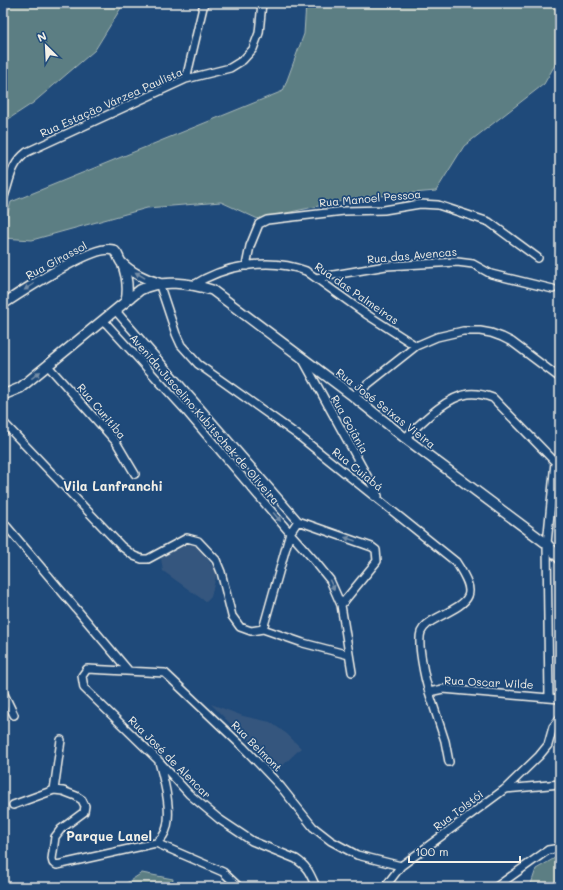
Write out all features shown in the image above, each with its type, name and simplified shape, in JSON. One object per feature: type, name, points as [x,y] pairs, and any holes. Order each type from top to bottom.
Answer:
[{"type":"street","points":[[186,79],[204,3]]},
{"type":"street","name":"Rua Estação Várzea Paulista","points":[[3,199],[14,164],[18,158],[26,152],[186,79],[230,68],[243,60],[253,49],[259,33],[262,3]]},
{"type":"street","name":"Rua Manoel Pessoa","points":[[246,266],[250,246],[258,224],[267,220],[344,211],[384,210],[420,204],[438,205],[489,222],[538,258]]},
{"type":"street","name":"Rua Girassol","points":[[3,304],[41,279],[92,253],[105,250],[112,250],[116,252],[122,263],[142,277],[159,283]]},
{"type":"street","name":"Rua das Avencas","points":[[316,278],[386,266],[457,262],[473,264],[491,274],[553,289]]},
{"type":"street","points":[[122,263],[128,284],[126,301]]},
{"type":"street","name":"Rua das Palmeiras","points":[[192,286],[215,273],[246,266],[259,264],[295,266],[306,271],[366,314],[416,346]]},
{"type":"street","points":[[3,395],[20,388],[140,290],[159,283]]},
{"type":"street","name":"Rua José Seixas Vieira","points":[[159,283],[192,286],[212,290],[353,396],[405,438],[547,544],[560,559]]},
{"type":"street","name":"Rua Cuiabá","points":[[159,283],[176,334],[188,354],[209,372],[299,436],[456,562],[464,574],[470,588],[468,597],[460,606],[427,623],[421,632],[420,643],[425,680]]},
{"type":"street","name":"Avenida Juscelino Kubitschek de Oliveira","points":[[115,310],[298,521]]},
{"type":"street","name":"Avenida Juscelino Kubitschek de Oliveira","points":[[103,320],[186,411],[313,558],[330,580],[341,605],[352,672]]},
{"type":"street","points":[[353,396],[416,346],[437,337],[463,331],[480,331],[491,333],[512,342],[560,378]]},
{"type":"street","name":"Rua Goiânia","points":[[301,358],[380,500]]},
{"type":"street","name":"Rua Curitiba","points":[[48,366],[116,442],[135,474]]},
{"type":"street","points":[[405,438],[423,421],[449,402],[468,394],[480,394],[493,398],[557,465],[547,544],[549,697]]},
{"type":"street","points":[[186,411],[195,401]]},
{"type":"street","points":[[3,422],[110,536],[134,556],[142,559],[148,558],[187,538],[198,541],[216,560],[221,572],[232,616],[240,627],[251,631],[263,629],[303,643],[349,655]]},
{"type":"street","points":[[263,629],[290,533],[298,521],[372,547],[376,550],[377,561],[341,605]]},
{"type":"street","points":[[3,522],[128,670]]},
{"type":"street","name":"Rua Belmont","points":[[87,669],[165,673],[243,747],[281,786],[313,827],[331,841],[357,855],[401,866]]},
{"type":"street","name":"Rua José de Alencar","points":[[87,669],[82,676],[84,688],[158,760],[189,794],[219,819],[252,841],[296,859],[302,863],[308,868],[316,887]]},
{"type":"street","name":"Rua Oscar Wilde","points":[[425,680],[429,692],[443,689],[560,699]]},
{"type":"street","points":[[3,692],[14,715]]},
{"type":"street","points":[[429,692],[446,741],[449,762]]},
{"type":"street","name":"Rua Tolstói","points":[[384,887],[401,866],[505,789],[548,746],[553,727],[560,718]]},
{"type":"street","points":[[54,790],[61,740]]},
{"type":"street","points":[[13,806],[54,790],[63,791],[82,800],[85,806],[84,812],[61,829],[55,837],[52,859],[57,865],[156,843],[164,836],[167,824],[167,792],[158,760]]},
{"type":"street","points":[[505,789],[560,784]]},
{"type":"street","points":[[156,843],[223,872],[239,887]]},
{"type":"street","points":[[496,887],[548,850],[560,848]]},
{"type":"shaded area","points":[[188,543],[197,545],[217,572],[211,597],[206,602],[163,571],[161,558]]},
{"type":"shaded area","points":[[211,704],[243,716],[270,722],[287,734],[301,748],[277,771]]},
{"type":"green space","points":[[3,3],[124,3],[95,50],[33,103],[3,124]]},
{"type":"green space","points":[[306,3],[560,3],[560,56],[544,84],[464,146],[436,191],[356,198],[258,219],[221,202],[147,208],[32,240],[3,238],[3,231],[11,202],[283,91],[304,34]]},
{"type":"green space","points":[[560,855],[560,887],[530,887],[536,869]]},
{"type":"green space","points":[[142,873],[173,879],[172,887],[113,887],[125,884]]},
{"type":"district","name":"Vila Lanfranchi","points":[[113,485]]},
{"type":"district","name":"Parque Lanel","points":[[109,835]]}]
